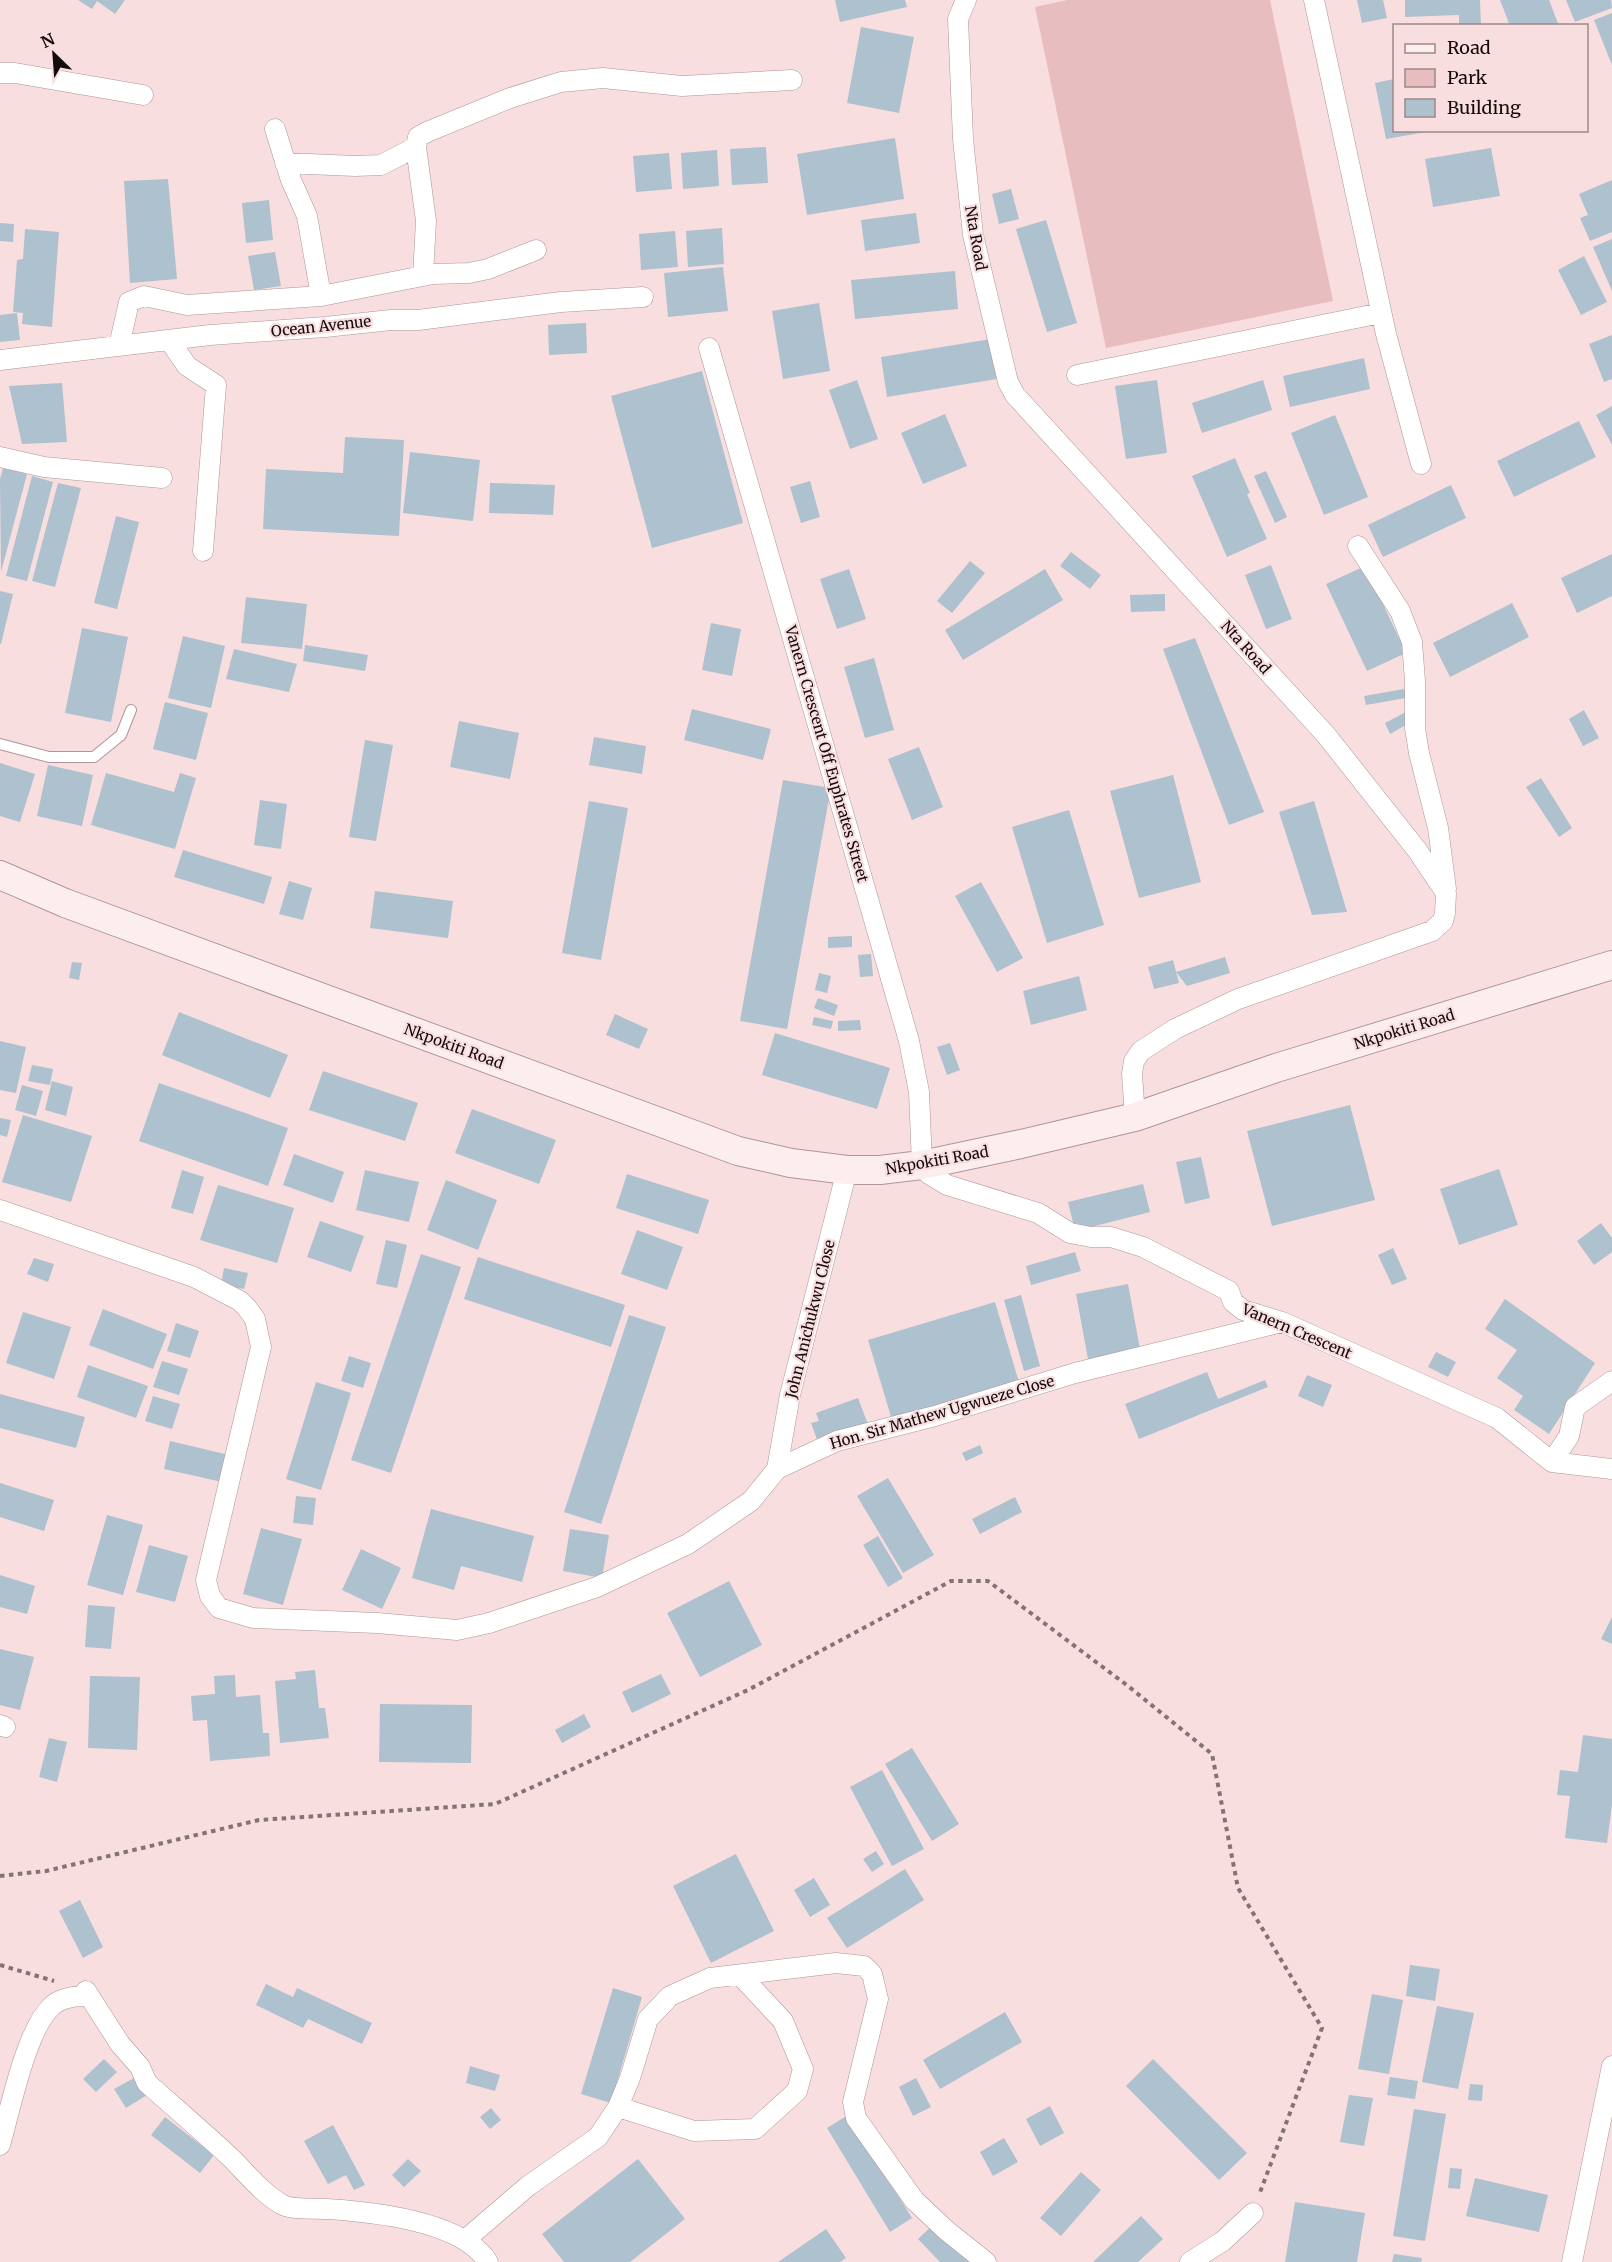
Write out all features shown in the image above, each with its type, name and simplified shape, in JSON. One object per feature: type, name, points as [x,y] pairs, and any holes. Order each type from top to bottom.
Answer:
[{"type":"main road","points":[[0,875],[65,903]]},
{"type":"main road","points":[[0,893],[65,903]]},
{"type":"main road","name":"Nkpokiti Road","points":[[65,903],[738,1151],[791,1163],[847,1170],[880,1170],[922,1165],[1134,1117],[1276,1068],[1612,965]]},
{"type":"street","name":"Nta Road","points":[[966,0],[958,19],[963,139],[973,235],[1008,382],[1014,395],[1326,735],[1418,850],[1446,893]]},
{"type":"street","points":[[1314,0],[1381,312],[1420,464]]},
{"type":"street","points":[[0,73],[15,73],[143,95]]},
{"type":"street","points":[[423,276],[426,222],[416,147],[418,137],[427,132],[510,98],[561,82],[603,78],[682,86],[792,80]]},
{"type":"street","points":[[275,129],[285,163],[309,222],[321,296]]},
{"type":"street","points":[[285,163],[381,165],[416,147]]},
{"type":"street","points":[[120,346],[129,302],[137,297],[144,296],[187,305],[321,296],[423,276],[469,273],[488,269],[536,250]]},
{"type":"street","name":"Ocean Avenue","points":[[0,360],[169,340],[392,320],[418,320],[561,302],[643,297]]},
{"type":"street","points":[[1077,375],[1381,312]]},
{"type":"street","points":[[169,340],[187,366],[216,385],[203,551]]},
{"type":"street","name":"Vanern Crescent Off Euphrates Street","points":[[709,348],[909,1041],[919,1092],[922,1165]]},
{"type":"street","points":[[0,457],[44,467],[162,478]]},
{"type":"street","points":[[1134,1117],[1132,1074],[1134,1061],[1141,1051],[1175,1029],[1239,999],[1432,931],[1443,921],[1446,893],[1438,828],[1415,728],[1412,642],[1400,611],[1358,546]]},
{"type":"street","name":"Vanern Crescent","points":[[922,1165],[929,1174],[947,1185],[1038,1213],[1070,1233],[1091,1237],[1110,1237],[1143,1247],[1229,1291],[1233,1302],[1243,1310],[1282,1322],[1497,1418],[1552,1462]]},
{"type":"street","name":"John Anichukwu Close","points":[[777,1469],[790,1395],[847,1170]]},
{"type":"street","name":"Hon. Sir Mathew Ugwueze Close","points":[[0,1210],[194,1276],[240,1301],[255,1319],[261,1347],[206,1580],[210,1596],[219,1608],[253,1618],[377,1623],[457,1630],[489,1623],[597,1587],[688,1544],[751,1501],[777,1469],[837,1441],[935,1416],[1075,1373],[1282,1322]]},
{"type":"street","points":[[1612,1381],[1575,1407],[1569,1436],[1552,1462],[1612,1468]]},
{"type":"street","points":[[465,2240],[528,2186],[598,2137],[618,2107],[630,2078],[648,2019],[670,1996],[710,1978],[836,1963],[864,1966],[872,1974],[878,1999],[853,2102],[856,2118],[914,2200],[947,2231],[986,2262]]},
{"type":"street","points":[[618,2107],[694,2131],[755,2129],[797,2091],[803,2069],[783,2021],[741,1976]]},
{"type":"street","points":[[0,2145],[14,2090],[39,2024],[52,2005],[83,1995],[86,1991],[120,2044],[140,2067],[147,2083],[231,2157],[262,2190],[285,2206],[367,2212],[416,2220],[465,2240],[481,2252],[488,2262]]},
{"type":"street","points":[[1572,2262],[1612,2066]]},
{"type":"street","points":[[1190,2262],[1223,2241],[1253,2213]]},
{"type":"lane","points":[[0,744],[49,757],[94,757],[121,735],[131,710]]},
{"type":"path","points":[[0,1876],[46,1871],[259,1820],[495,1804],[748,1690],[951,1581],[988,1581],[1128,1686],[1212,1754],[1238,1888],[1322,2028],[1253,2213]]},
{"type":"path","points":[[0,1965],[86,1991]]},
{"type":"green space","points":[[1067,0],[1270,0],[1333,301],[1106,348],[1035,7]]},
{"type":"building","points":[[78,0],[125,0],[115,14],[97,1],[92,9]]},
{"type":"building","points":[[835,0],[905,0],[907,7],[840,22]]},
{"type":"building","points":[[1357,0],[1383,0],[1387,18],[1362,23]]},
{"type":"building","points":[[1405,0],[1480,0],[1481,24],[1459,24],[1459,15],[1405,17]]},
{"type":"building","points":[[1500,0],[1549,0],[1558,24],[1509,24]]},
{"type":"building","points":[[1566,0],[1611,0],[1612,8],[1575,22]]},
{"type":"building","points":[[1612,13],[1612,65],[1594,20]]},
{"type":"building","points":[[861,27],[914,37],[899,113],[847,103]]},
{"type":"building","points":[[1393,79],[1393,132],[1426,132],[1386,139],[1375,83]]},
{"type":"building","points":[[895,138],[904,199],[807,215],[797,154]]},
{"type":"building","points":[[766,147],[768,183],[732,185],[730,149]]},
{"type":"building","points":[[1491,148],[1500,196],[1433,207],[1425,159]]},
{"type":"building","points":[[717,150],[719,186],[683,189],[681,153]]},
{"type":"building","points":[[669,153],[672,189],[636,192],[633,156]]},
{"type":"building","points":[[168,179],[177,279],[130,283],[124,181]]},
{"type":"building","points":[[1612,180],[1612,232],[1590,241],[1580,218],[1588,215],[1579,194]]},
{"type":"building","points":[[1011,189],[1019,219],[999,224],[992,194]]},
{"type":"building","points":[[269,200],[273,240],[246,243],[242,203]]},
{"type":"building","points":[[916,213],[920,243],[865,251],[861,220]]},
{"type":"building","points":[[1046,220],[1077,323],[1047,332],[1016,229]]},
{"type":"building","points":[[0,223],[14,224],[13,242],[0,241]]},
{"type":"building","points":[[722,228],[724,264],[688,267],[686,231]]},
{"type":"building","points":[[25,229],[59,232],[52,327],[22,324],[23,313],[13,312],[17,260],[23,259]]},
{"type":"building","points":[[675,231],[678,267],[641,270],[639,234]]},
{"type":"building","points":[[1612,239],[1612,291],[1593,247]]},
{"type":"building","points":[[275,252],[281,286],[254,290],[248,256]]},
{"type":"building","points":[[1584,256],[1607,302],[1581,315],[1558,270]]},
{"type":"building","points":[[723,267],[728,311],[668,317],[664,273]]},
{"type":"building","points":[[955,271],[958,309],[855,319],[851,280]]},
{"type":"building","points":[[819,303],[830,371],[783,379],[772,311]]},
{"type":"building","points":[[17,313],[20,340],[0,342],[0,315]]},
{"type":"building","points":[[586,323],[587,353],[549,355],[548,325]]},
{"type":"building","points":[[1612,335],[1612,379],[1604,382],[1589,344]]},
{"type":"building","points":[[991,339],[997,379],[887,397],[881,357]]},
{"type":"building","points":[[1364,358],[1370,389],[1290,407],[1283,376]]},
{"type":"building","points":[[702,371],[743,523],[652,548],[611,396]]},
{"type":"building","points":[[857,380],[878,439],[850,449],[829,390]]},
{"type":"building","points":[[1157,380],[1167,453],[1126,459],[1115,386]]},
{"type":"building","points":[[1263,380],[1272,410],[1202,433],[1192,403]]},
{"type":"building","points":[[62,383],[67,442],[22,444],[9,386]]},
{"type":"building","points":[[1612,406],[1612,445],[1596,415]]},
{"type":"building","points":[[945,414],[967,466],[923,484],[901,433]]},
{"type":"building","points":[[1335,415],[1368,497],[1324,515],[1291,433]]},
{"type":"building","points":[[1579,421],[1596,457],[1514,497],[1497,461]]},
{"type":"building","points":[[345,437],[404,440],[399,536],[263,529],[266,469],[343,473]]},
{"type":"building","points":[[410,452],[480,460],[473,521],[403,513]]},
{"type":"building","points":[[1235,458],[1250,493],[1247,494],[1267,539],[1227,557],[1192,476]]},
{"type":"building","points":[[3,468],[27,474],[1,572],[0,479]]},
{"type":"building","points":[[1266,471],[1287,517],[1275,523],[1254,476]]},
{"type":"building","points":[[32,476],[53,482],[27,581],[6,576]]},
{"type":"building","points":[[810,481],[820,517],[801,523],[790,487]]},
{"type":"building","points":[[58,483],[81,488],[55,587],[32,581]]},
{"type":"building","points":[[490,483],[555,485],[553,515],[489,513]]},
{"type":"building","points":[[1451,485],[1466,518],[1383,557],[1368,525]]},
{"type":"building","points":[[116,516],[139,522],[117,609],[94,603]]},
{"type":"building","points":[[1071,552],[1101,575],[1090,589],[1060,566]]},
{"type":"building","points":[[1612,554],[1612,596],[1577,613],[1561,578]]},
{"type":"building","points":[[970,561],[985,573],[952,613],[937,601]]},
{"type":"building","points":[[1271,565],[1292,619],[1266,629],[1245,575]]},
{"type":"building","points":[[1365,566],[1406,653],[1367,671],[1326,584]]},
{"type":"building","points":[[849,569],[866,619],[837,629],[820,579]]},
{"type":"building","points":[[1045,569],[1063,600],[963,660],[945,630]]},
{"type":"building","points":[[0,591],[13,594],[1,644],[0,644]]},
{"type":"building","points":[[1165,594],[1165,611],[1131,612],[1130,595]]},
{"type":"building","points":[[246,597],[307,604],[302,649],[241,643]]},
{"type":"building","points":[[1512,603],[1529,637],[1450,677],[1433,643]]},
{"type":"building","points":[[711,623],[741,629],[732,676],[702,670]]},
{"type":"building","points":[[82,628],[128,637],[111,722],[65,713]]},
{"type":"building","points":[[183,636],[225,646],[211,708],[168,698]]},
{"type":"building","points":[[1195,638],[1264,812],[1229,825],[1163,649]]},
{"type":"building","points":[[305,645],[368,655],[365,671],[303,661]]},
{"type":"building","points":[[234,649],[297,664],[289,692],[226,679]]},
{"type":"building","points":[[874,658],[894,730],[865,738],[844,667]]},
{"type":"building","points":[[1404,689],[1406,698],[1366,705],[1364,696]]},
{"type":"building","points":[[165,702],[208,713],[196,760],[153,749]]},
{"type":"building","points":[[692,709],[771,729],[763,760],[684,740]]},
{"type":"building","points":[[1584,710],[1599,738],[1583,746],[1569,719]]},
{"type":"building","points":[[1406,712],[1411,722],[1390,734],[1385,723]]},
{"type":"building","points":[[459,721],[519,733],[510,779],[450,767]]},
{"type":"building","points":[[594,737],[646,746],[642,774],[589,765]]},
{"type":"building","points":[[365,740],[393,745],[376,841],[349,837]]},
{"type":"building","points":[[919,747],[943,807],[912,820],[888,759]]},
{"type":"building","points":[[0,763],[35,774],[20,822],[0,816]]},
{"type":"building","points":[[48,765],[93,775],[82,826],[37,816]]},
{"type":"building","points":[[106,773],[174,792],[180,773],[196,778],[175,849],[91,825]]},
{"type":"building","points":[[1173,775],[1201,882],[1139,898],[1110,791]]},
{"type":"building","points":[[1541,778],[1572,828],[1559,837],[1526,787]]},
{"type":"building","points":[[783,780],[831,788],[787,1029],[740,1021]]},
{"type":"building","points":[[260,800],[287,804],[281,849],[254,845]]},
{"type":"building","points":[[589,801],[628,808],[601,960],[562,953]]},
{"type":"building","points":[[1314,801],[1347,912],[1312,915],[1279,812]]},
{"type":"building","points":[[1069,810],[1104,925],[1047,943],[1012,827]]},
{"type":"building","points":[[183,850],[272,877],[264,904],[174,877]]},
{"type":"building","points":[[289,881],[312,888],[303,920],[279,914]]},
{"type":"building","points":[[981,882],[1023,958],[997,972],[955,896]]},
{"type":"building","points":[[375,891],[453,901],[448,938],[370,928]]},
{"type":"building","points":[[852,936],[852,947],[828,948],[828,937]]},
{"type":"building","points":[[871,954],[873,976],[860,977],[858,955]]},
{"type":"building","points":[[1225,957],[1230,973],[1187,986],[1176,972]]},
{"type":"building","points":[[1173,960],[1179,983],[1154,989],[1148,967]]},
{"type":"building","points":[[72,962],[82,963],[79,980],[69,978]]},
{"type":"building","points":[[819,973],[831,976],[827,993],[815,990]]},
{"type":"building","points":[[1079,976],[1087,1010],[1031,1025],[1023,991]]},
{"type":"building","points":[[818,998],[838,1005],[834,1016],[814,1008]]},
{"type":"building","points":[[179,1012],[288,1055],[270,1098],[162,1055]]},
{"type":"building","points":[[615,1014],[648,1029],[639,1049],[606,1035]]},
{"type":"building","points":[[814,1017],[833,1021],[831,1029],[812,1025]]},
{"type":"building","points":[[860,1020],[861,1030],[838,1031],[838,1021]]},
{"type":"building","points":[[775,1033],[890,1068],[877,1109],[762,1075]]},
{"type":"building","points":[[0,1041],[26,1047],[16,1093],[0,1090]]},
{"type":"building","points":[[950,1043],[960,1070],[947,1075],[937,1047]]},
{"type":"building","points":[[32,1065],[53,1069],[50,1085],[28,1081]]},
{"type":"building","points":[[323,1071],[418,1103],[405,1141],[309,1110]]},
{"type":"building","points":[[52,1081],[73,1087],[66,1116],[45,1110]]},
{"type":"building","points":[[159,1083],[288,1128],[268,1186],[139,1141]]},
{"type":"building","points":[[22,1085],[43,1091],[36,1116],[15,1110]]},
{"type":"building","points":[[1350,1105],[1375,1200],[1272,1226],[1247,1131]]},
{"type":"building","points":[[472,1109],[556,1140],[539,1184],[455,1153]]},
{"type":"building","points":[[23,1115],[92,1136],[71,1202],[2,1182]]},
{"type":"building","points":[[0,1118],[11,1120],[7,1137],[0,1135]]},
{"type":"building","points":[[294,1154],[344,1172],[333,1203],[283,1185]]},
{"type":"building","points":[[1201,1157],[1210,1198],[1185,1204],[1176,1162]]},
{"type":"building","points":[[1499,1169],[1518,1225],[1459,1245],[1440,1189]]},
{"type":"building","points":[[182,1170],[204,1177],[193,1214],[171,1208]]},
{"type":"building","points":[[365,1170],[419,1182],[409,1222],[356,1210]]},
{"type":"building","points":[[627,1174],[709,1200],[698,1234],[616,1208]]},
{"type":"building","points":[[446,1180],[497,1200],[478,1250],[427,1230]]},
{"type":"building","points":[[1143,1184],[1150,1212],[1075,1231],[1068,1202]]},
{"type":"building","points":[[218,1185],[294,1208],[277,1263],[200,1240]]},
{"type":"building","points":[[320,1221],[364,1236],[351,1272],[307,1257]]},
{"type":"building","points":[[1601,1223],[1612,1238],[1612,1252],[1594,1265],[1577,1241]]},
{"type":"building","points":[[637,1230],[683,1247],[667,1290],[621,1274]]},
{"type":"building","points":[[386,1240],[407,1245],[397,1288],[376,1284]]},
{"type":"building","points":[[1393,1248],[1407,1279],[1392,1285],[1378,1255]]},
{"type":"building","points":[[1075,1252],[1081,1271],[1031,1285],[1026,1266]]},
{"type":"building","points":[[421,1254],[461,1267],[391,1473],[351,1460]]},
{"type":"building","points":[[478,1257],[625,1305],[611,1347],[464,1299]]},
{"type":"building","points":[[34,1258],[54,1264],[48,1282],[27,1274]]},
{"type":"building","points":[[224,1268],[248,1273],[244,1289],[221,1285]]},
{"type":"building","points":[[1128,1284],[1140,1349],[1088,1359],[1076,1294]]},
{"type":"building","points":[[1021,1295],[1040,1366],[1024,1371],[1004,1300]]},
{"type":"building","points":[[1505,1299],[1595,1363],[1549,1434],[1514,1410],[1523,1396],[1497,1378],[1517,1350],[1485,1329]]},
{"type":"building","points":[[995,1302],[1019,1382],[892,1420],[868,1340]]},
{"type":"building","points":[[103,1309],[167,1334],[153,1369],[89,1345]]},
{"type":"building","points":[[23,1312],[71,1327],[54,1379],[6,1363]]},
{"type":"building","points":[[629,1315],[666,1327],[601,1524],[564,1512]]},
{"type":"building","points":[[176,1323],[199,1331],[190,1358],[167,1351]]},
{"type":"building","points":[[1436,1352],[1456,1362],[1448,1377],[1428,1367]]},
{"type":"building","points":[[349,1356],[371,1363],[363,1388],[341,1381]]},
{"type":"building","points":[[162,1361],[188,1369],[179,1395],[153,1387]]},
{"type":"building","points":[[88,1365],[148,1386],[136,1418],[77,1397]]},
{"type":"building","points":[[1207,1372],[1218,1399],[1265,1380],[1268,1387],[1139,1439],[1125,1404]]},
{"type":"building","points":[[1307,1375],[1332,1385],[1323,1407],[1298,1396]]},
{"type":"building","points":[[316,1382],[351,1393],[321,1490],[286,1479]]},
{"type":"building","points":[[0,1394],[85,1417],[76,1448],[0,1428]]},
{"type":"building","points":[[153,1396],[180,1404],[172,1429],[145,1421]]},
{"type":"building","points":[[858,1398],[869,1427],[819,1445],[811,1423],[819,1421],[816,1413]]},
{"type":"building","points":[[170,1441],[229,1455],[222,1482],[164,1469]]},
{"type":"building","points":[[980,1445],[983,1453],[966,1461],[962,1453]]},
{"type":"building","points":[[888,1478],[934,1555],[903,1573],[857,1496]]},
{"type":"building","points":[[0,1483],[54,1500],[44,1531],[0,1517]]},
{"type":"building","points":[[296,1496],[316,1498],[313,1525],[293,1523]]},
{"type":"building","points":[[1015,1497],[1022,1512],[980,1534],[972,1519]]},
{"type":"building","points":[[431,1509],[534,1536],[522,1582],[461,1566],[454,1590],[412,1578]]},
{"type":"building","points":[[107,1515],[143,1525],[123,1595],[87,1585]]},
{"type":"building","points":[[261,1528],[302,1539],[283,1605],[243,1594]]},
{"type":"building","points":[[570,1529],[609,1535],[602,1578],[563,1571]]},
{"type":"building","points":[[878,1536],[903,1578],[888,1587],[863,1545]]},
{"type":"building","points":[[149,1545],[188,1556],[175,1602],[136,1592]]},
{"type":"building","points":[[361,1549],[401,1568],[382,1609],[342,1590]]},
{"type":"building","points":[[0,1575],[35,1586],[27,1614],[0,1607]]},
{"type":"building","points":[[729,1581],[762,1645],[700,1677],[667,1613]]},
{"type":"building","points":[[88,1605],[115,1607],[111,1649],[85,1647]]},
{"type":"building","points":[[1612,1617],[1612,1644],[1601,1639]]},
{"type":"building","points":[[0,1649],[34,1657],[20,1710],[0,1705]]},
{"type":"building","points":[[315,1670],[319,1708],[325,1708],[329,1738],[280,1743],[275,1681],[296,1679],[295,1672]]},
{"type":"building","points":[[661,1674],[671,1694],[632,1713],[622,1692]]},
{"type":"building","points":[[235,1675],[236,1697],[260,1695],[263,1733],[269,1733],[270,1756],[210,1761],[207,1720],[193,1721],[191,1696],[215,1694],[214,1676]]},
{"type":"building","points":[[90,1676],[140,1677],[137,1750],[88,1748]]},
{"type":"building","points":[[380,1704],[472,1705],[471,1763],[379,1762]]},
{"type":"building","points":[[584,1714],[591,1727],[562,1743],[555,1730]]},
{"type":"building","points":[[1583,1735],[1612,1739],[1612,1805],[1607,1843],[1565,1838],[1570,1796],[1557,1795],[1560,1770],[1578,1772]]},
{"type":"building","points":[[49,1738],[67,1742],[57,1782],[39,1777]]},
{"type":"building","points":[[912,1748],[959,1824],[932,1841],[885,1764]]},
{"type":"building","points":[[882,1770],[924,1849],[892,1866],[850,1787]]},
{"type":"building","points":[[876,1851],[884,1864],[872,1872],[863,1859]]},
{"type":"building","points":[[736,1854],[774,1931],[711,1963],[673,1886]]},
{"type":"building","points":[[905,1869],[924,1900],[847,1948],[827,1918]]},
{"type":"building","points":[[814,1878],[830,1905],[810,1917],[794,1890]]},
{"type":"building","points":[[80,1900],[103,1947],[83,1958],[59,1911]]},
{"type":"building","points":[[1410,1965],[1440,1969],[1435,2001],[1406,1996]]},
{"type":"building","points":[[266,1984],[293,1997],[297,1988],[372,2023],[362,2044],[308,2019],[303,2028],[256,2005]]},
{"type":"building","points":[[613,1988],[642,1997],[611,2103],[581,2094]]},
{"type":"building","points":[[1372,1994],[1403,2000],[1389,2074],[1358,2069]]},
{"type":"building","points":[[1437,2006],[1474,2013],[1458,2089],[1422,2082]]},
{"type":"building","points":[[1005,2012],[1022,2042],[940,2089],[923,2060]]},
{"type":"building","points":[[104,2059],[117,2072],[96,2092],[83,2079]]},
{"type":"building","points":[[1153,2059],[1247,2153],[1219,2180],[1126,2086]]},
{"type":"building","points":[[470,2066],[500,2075],[495,2091],[466,2083]]},
{"type":"building","points":[[136,2077],[147,2095],[126,2108],[114,2089]]},
{"type":"building","points":[[1390,2077],[1418,2081],[1415,2099],[1387,2095]]},
{"type":"building","points":[[916,2078],[931,2107],[913,2116],[899,2087]]},
{"type":"building","points":[[1470,2084],[1483,2085],[1482,2101],[1468,2100]]},
{"type":"building","points":[[1349,2095],[1373,2098],[1364,2146],[1340,2142]]},
{"type":"building","points":[[1050,2106],[1064,2133],[1040,2146],[1026,2119]]},
{"type":"building","points":[[491,2108],[501,2120],[490,2129],[480,2117]]},
{"type":"building","points":[[1414,2109],[1446,2114],[1425,2241],[1393,2236]]},
{"type":"building","points":[[848,2115],[912,2218],[890,2232],[827,2128]]},
{"type":"building","points":[[165,2117],[214,2155],[200,2173],[151,2135]]},
{"type":"building","points":[[333,2125],[365,2185],[354,2190],[346,2175],[328,2184],[304,2141]]},
{"type":"building","points":[[1004,2138],[1018,2162],[993,2176],[980,2152]]},
{"type":"building","points":[[408,2159],[421,2171],[404,2187],[392,2175]]},
{"type":"building","points":[[638,2159],[685,2219],[630,2262],[564,2262],[542,2234]]},
{"type":"building","points":[[1450,2168],[1462,2169],[1460,2189],[1448,2188]]},
{"type":"building","points":[[1081,2172],[1101,2190],[1061,2236],[1040,2218]]},
{"type":"building","points":[[1475,2178],[1548,2195],[1539,2232],[1466,2216]]},
{"type":"building","points":[[1295,2202],[1365,2213],[1357,2262],[1285,2262]]},
{"type":"building","points":[[1141,2216],[1163,2239],[1138,2262],[1093,2262]]},
{"type":"building","points":[[934,2224],[969,2262],[940,2262],[918,2239]]},
{"type":"building","points":[[826,2229],[846,2258],[840,2262],[778,2262]]},
{"type":"building","points":[[1394,2254],[1422,2258],[1421,2262],[1392,2262]]}]
